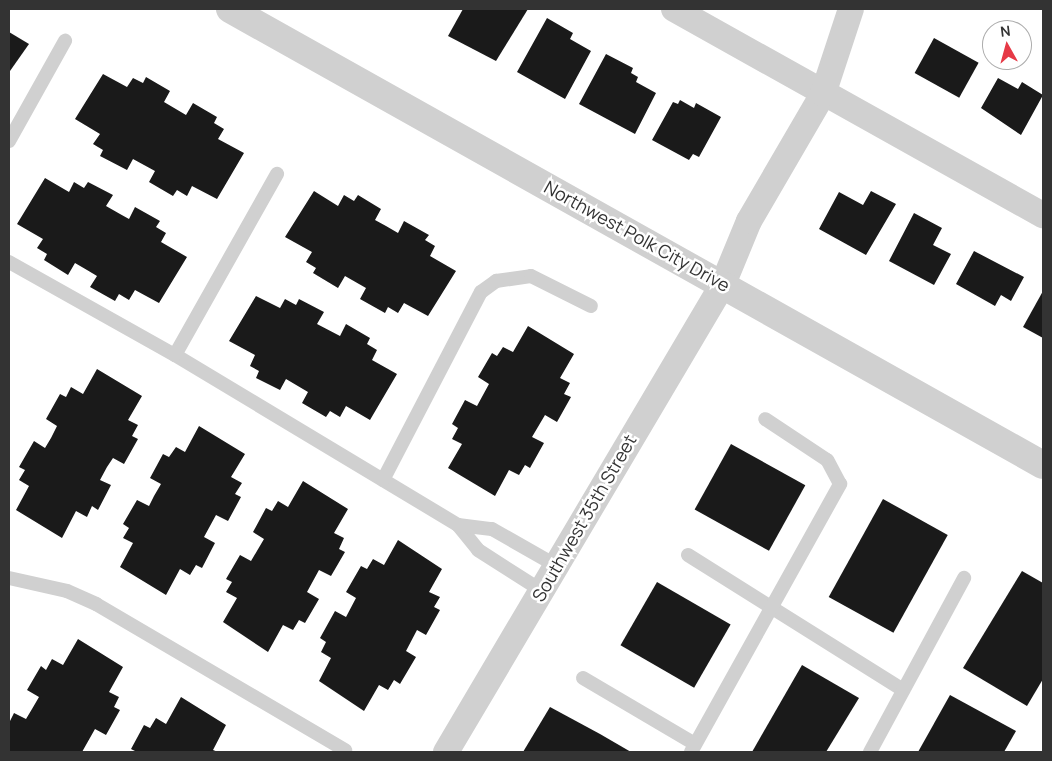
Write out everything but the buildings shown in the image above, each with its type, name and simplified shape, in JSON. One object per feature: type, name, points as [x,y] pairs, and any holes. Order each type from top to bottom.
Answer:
[{"type":"street","name":"Northwest Polk City Drive","points":[[230,9],[1043,465]]},
{"type":"street","points":[[674,9],[823,94],[1043,215]]},
{"type":"street","name":"Southwest 35th Street","points":[[446,752],[723,284],[749,221],[823,94],[851,9]]},
{"type":"lane","points":[[9,141],[65,41]]},
{"type":"lane","points":[[175,354],[277,174]]},
{"type":"lane","points":[[9,262],[175,354],[458,525],[478,550],[542,591]]},
{"type":"lane","points":[[383,480],[481,292],[504,278],[531,276],[591,306]]},
{"type":"lane","points":[[583,678],[693,748],[840,484],[827,460],[764,419]]},
{"type":"lane","points":[[458,525],[492,529],[555,565]]},
{"type":"lane","points":[[688,555],[903,690]]},
{"type":"lane","points":[[9,578],[67,591],[96,604],[345,750]]},
{"type":"lane","points":[[870,752],[964,578]]}]
